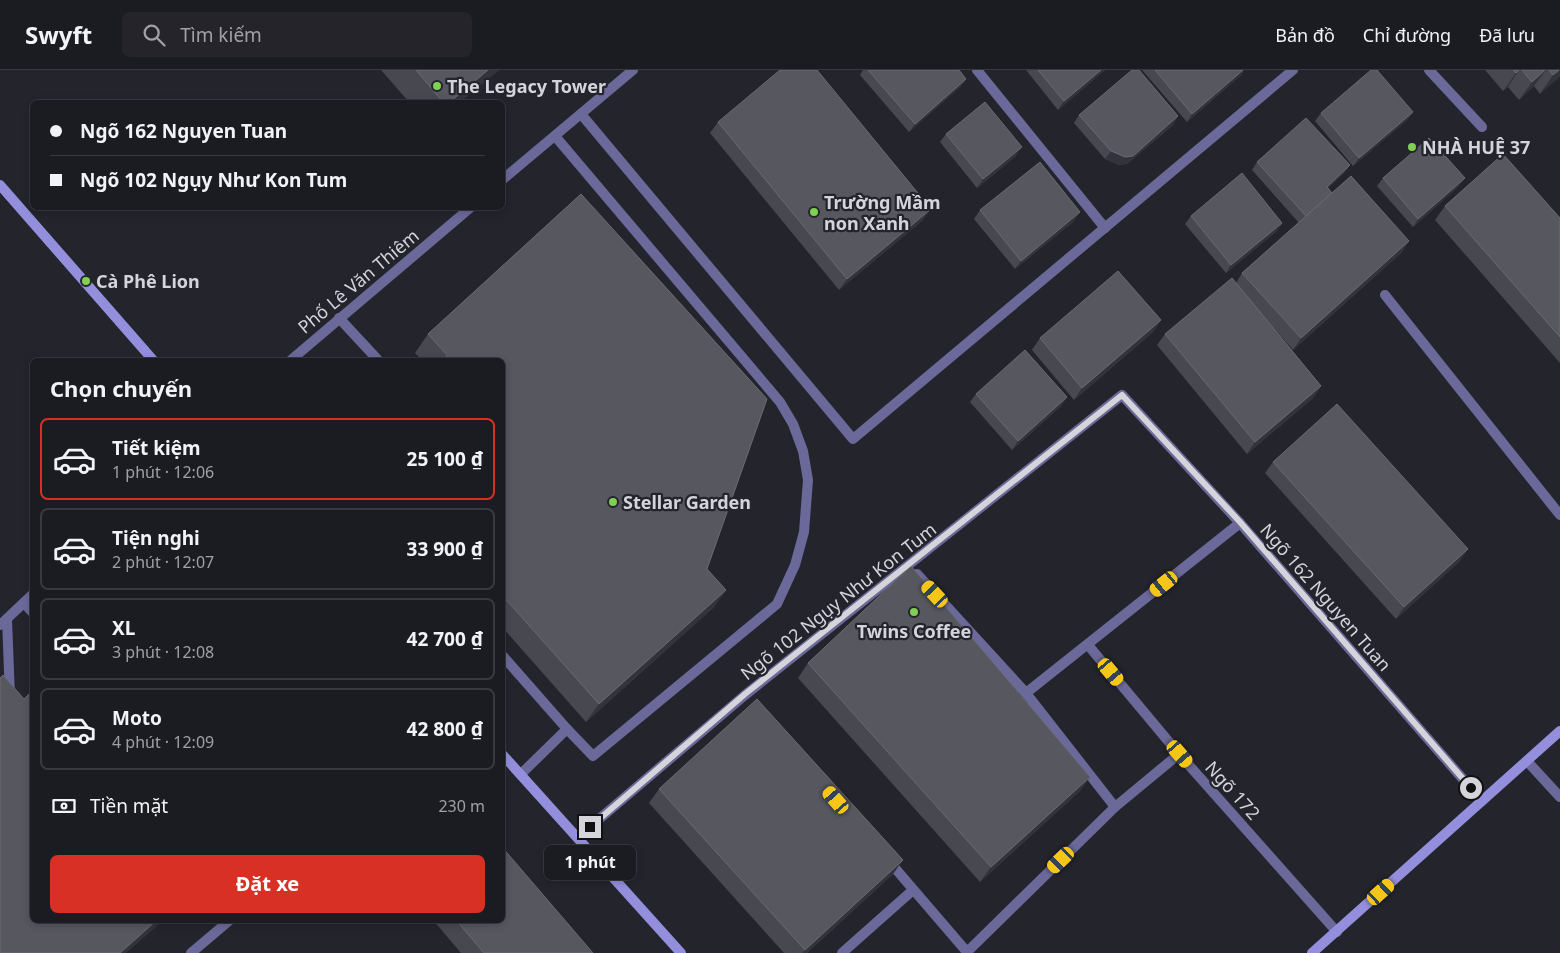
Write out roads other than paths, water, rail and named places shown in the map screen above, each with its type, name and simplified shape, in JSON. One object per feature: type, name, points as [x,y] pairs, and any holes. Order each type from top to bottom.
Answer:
[{"type":"street","points":[[505,178],[633,70]]},
{"type":"street","points":[[978,70],[1105,228]]},
{"type":"street","points":[[581,114],[853,439],[1294,70]]},
{"type":"street","points":[[1429,70],[1482,127]]},
{"type":"street","points":[[505,658],[593,756],[777,604],[795,565],[804,532],[808,480],[803,451],[793,424],[780,402],[555,136]]},
{"type":"street","points":[[0,185],[152,358]]},
{"type":"street","name":"Phố Lê Văn Thiêm","points":[[293,358],[338,318],[468,210]]},
{"type":"street","points":[[1385,295],[1560,515]]},
{"type":"street","points":[[338,318],[376,358]]},
{"type":"street","name":"Ngõ 162 Nguyen Tuan","points":[[1122,395],[1240,522],[1482,800]]},
{"type":"street","name":"Ngõ 102 Ngụy Như Kon Tum","points":[[578,837],[909,566],[1122,395]]},
{"type":"street","points":[[1026,693],[1240,522]]},
{"type":"street","points":[[909,566],[1026,693],[1115,807]]},
{"type":"street","points":[[0,706],[10,697],[3,622],[28,599]]},
{"type":"street","name":"Ngõ 172","points":[[1088,645],[1180,754],[1337,932]]},
{"type":"street","points":[[521,774],[567,729]]},
{"type":"street","points":[[1312,953],[1560,731]]},
{"type":"street","points":[[881,852],[967,952],[1115,807],[1180,754]]},
{"type":"street","points":[[505,757],[680,953]]},
{"type":"street","points":[[1527,761],[1560,797]]},
{"type":"street","points":[[842,953],[913,890]]},
{"type":"street","points":[[191,953],[226,923]]},
{"type":"place","name":"The Legacy Tower","points":[[437,86]]},
{"type":"place","name":"NHÀ HUỆ 37","points":[[1412,147]]},
{"type":"place","name":"Trường Mầm non Xanh","points":[[814,212]]},
{"type":"place","name":"Cà Phê Lion","points":[[86,281]]},
{"type":"place","name":"Stellar Garden","points":[[613,502]]},
{"type":"place","name":"Twins Coffee","points":[[914,612]]}]
